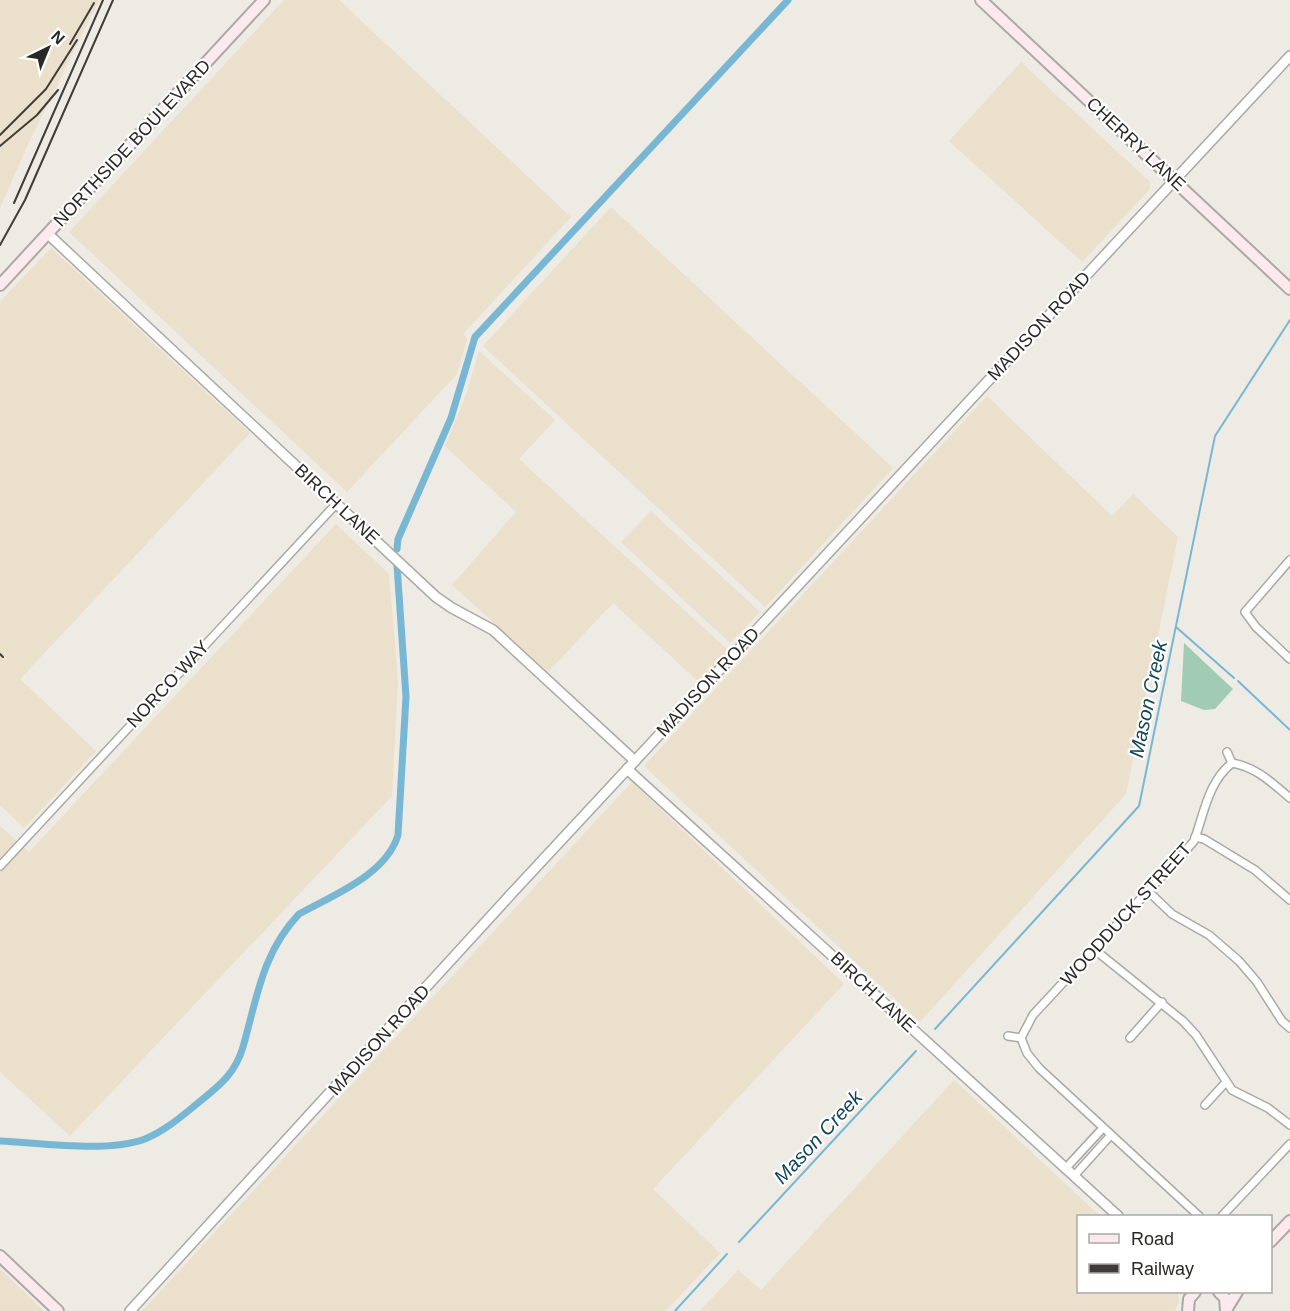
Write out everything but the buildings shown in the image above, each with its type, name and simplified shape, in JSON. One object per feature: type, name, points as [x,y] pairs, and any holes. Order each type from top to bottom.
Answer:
[{"type":"main road","name":"NORTHSIDE BOULEVARD","points":[[0,285],[264,0]]},
{"type":"main road","name":"CHERRY LANE","points":[[981,0],[1290,289]]},
{"type":"main road","points":[[1272,1240],[1290,1221]]},
{"type":"main road","points":[[0,1256],[58,1311]]},
{"type":"main road","points":[[1221,1293],[1225,1298],[1226,1311]]},
{"type":"main road","points":[[1226,1311],[1236,1293]]},
{"type":"street","name":"MADISON ROAD","points":[[130,1311],[627,769],[1290,56]]},
{"type":"street","name":"BIRCH LANE","points":[[48,234],[444,603],[493,630],[635,761]]},
{"type":"street","name":"NORCO WAY","points":[[0,866],[337,503]]},
{"type":"street","points":[[1290,561],[1245,612],[1256,627],[1290,659]]},
{"type":"street","points":[[1227,752],[1232,763],[1246,765],[1258,771],[1290,798]]},
{"type":"street","name":"WOODDUCK STREET","points":[[1021,1038],[1033,1015],[1149,892],[1195,837],[1212,787],[1222,771],[1232,763]]},
{"type":"street","name":"BIRCH LANE","points":[[627,769],[1117,1215]]},
{"type":"street","points":[[1195,837],[1204,839],[1255,870],[1290,900]]},
{"type":"street","points":[[1149,892],[1172,915],[1209,935],[1239,961],[1257,982],[1282,1021],[1290,1028]]},
{"type":"street","points":[[1095,950],[1162,1002],[1196,1035],[1226,1082],[1240,1095],[1268,1108],[1290,1125]]},
{"type":"street","points":[[1130,1038],[1162,1002]]},
{"type":"street","points":[[1008,1036],[1021,1038],[1027,1053],[1039,1068],[1102,1129],[1198,1215]]},
{"type":"street","points":[[1205,1105],[1226,1082]]},
{"type":"street","points":[[1066,1168],[1102,1129]]},
{"type":"street","points":[[1074,1176],[1110,1136]]},
{"type":"street","points":[[1223,1215],[1290,1144]]},
{"type":"shaded area","points":[[0,0],[99,0],[28,144],[0,208]]},
{"type":"shaded area","points":[[284,0],[339,0],[571,217],[463,334],[467,339],[457,374],[347,492],[69,232]]},
{"type":"shaded area","points":[[1021,62],[1150,182],[1150,189],[1082,262],[949,141]]},
{"type":"shaded area","points":[[611,207],[893,468],[765,607],[483,346]]},
{"type":"shaded area","points":[[51,248],[250,433],[20,679],[96,751],[24,828],[0,805],[0,302]]},
{"type":"shaded area","points":[[479,351],[555,420],[519,459],[729,651],[700,683],[613,603],[548,672],[452,585],[516,512],[445,446],[467,392]]},
{"type":"shaded area","points":[[987,396],[1112,516],[1133,494],[1178,537],[1126,794],[920,1022],[644,766]]},
{"type":"shaded area","points":[[651,511],[760,612],[730,643],[621,542]]},
{"type":"shaded area","points":[[336,524],[389,574],[398,682],[392,796],[70,1136],[0,1072],[0,826],[29,852]]},
{"type":"shaded area","points":[[632,782],[844,984],[653,1189],[720,1253],[666,1311],[142,1311]]},
{"type":"shaded area","points":[[954,1080],[1099,1215],[1077,1215],[1077,1293],[1178,1293],[1179,1302],[1175,1311],[700,1311],[738,1270],[761,1290]]},
{"type":"shaded area","points":[[0,1269],[44,1311],[0,1311]]},
{"type":"green space","points":[[1184,643],[1233,689],[1215,709],[1204,710],[1181,701]]},
{"type":"waterway","points":[[397,549],[398,539],[451,418],[475,337],[788,0]]},
{"type":"waterway","name":"Mason Creek","points":[[935,1029],[1139,806],[1215,436],[1290,320]]},
{"type":"waterway","points":[[0,1141],[112,1146],[145,1139],[173,1123],[206,1097],[236,1065],[262,977],[277,944],[287,929],[299,914],[370,873],[392,849],[398,835],[406,697],[397,565]]},
{"type":"waterway","points":[[1176,627],[1234,678]]},
{"type":"waterway","points":[[1238,681],[1290,730]]},
{"type":"waterway","name":"Mason Creek","points":[[739,1242],[916,1051]]},
{"type":"waterway","name":"Mason Creek","points":[[675,1311],[727,1254]]},
{"type":"railway","points":[[14,203],[103,0]]},
{"type":"railway","points":[[0,245],[25,200],[113,0]]},
{"type":"railway","points":[[70,44],[94,3]]},
{"type":"railway","points":[[0,135],[46,89],[77,40]]},
{"type":"railway","points":[[0,146],[37,115],[58,90]]},
{"type":"railway","points":[[0,654],[3,657]]}]
